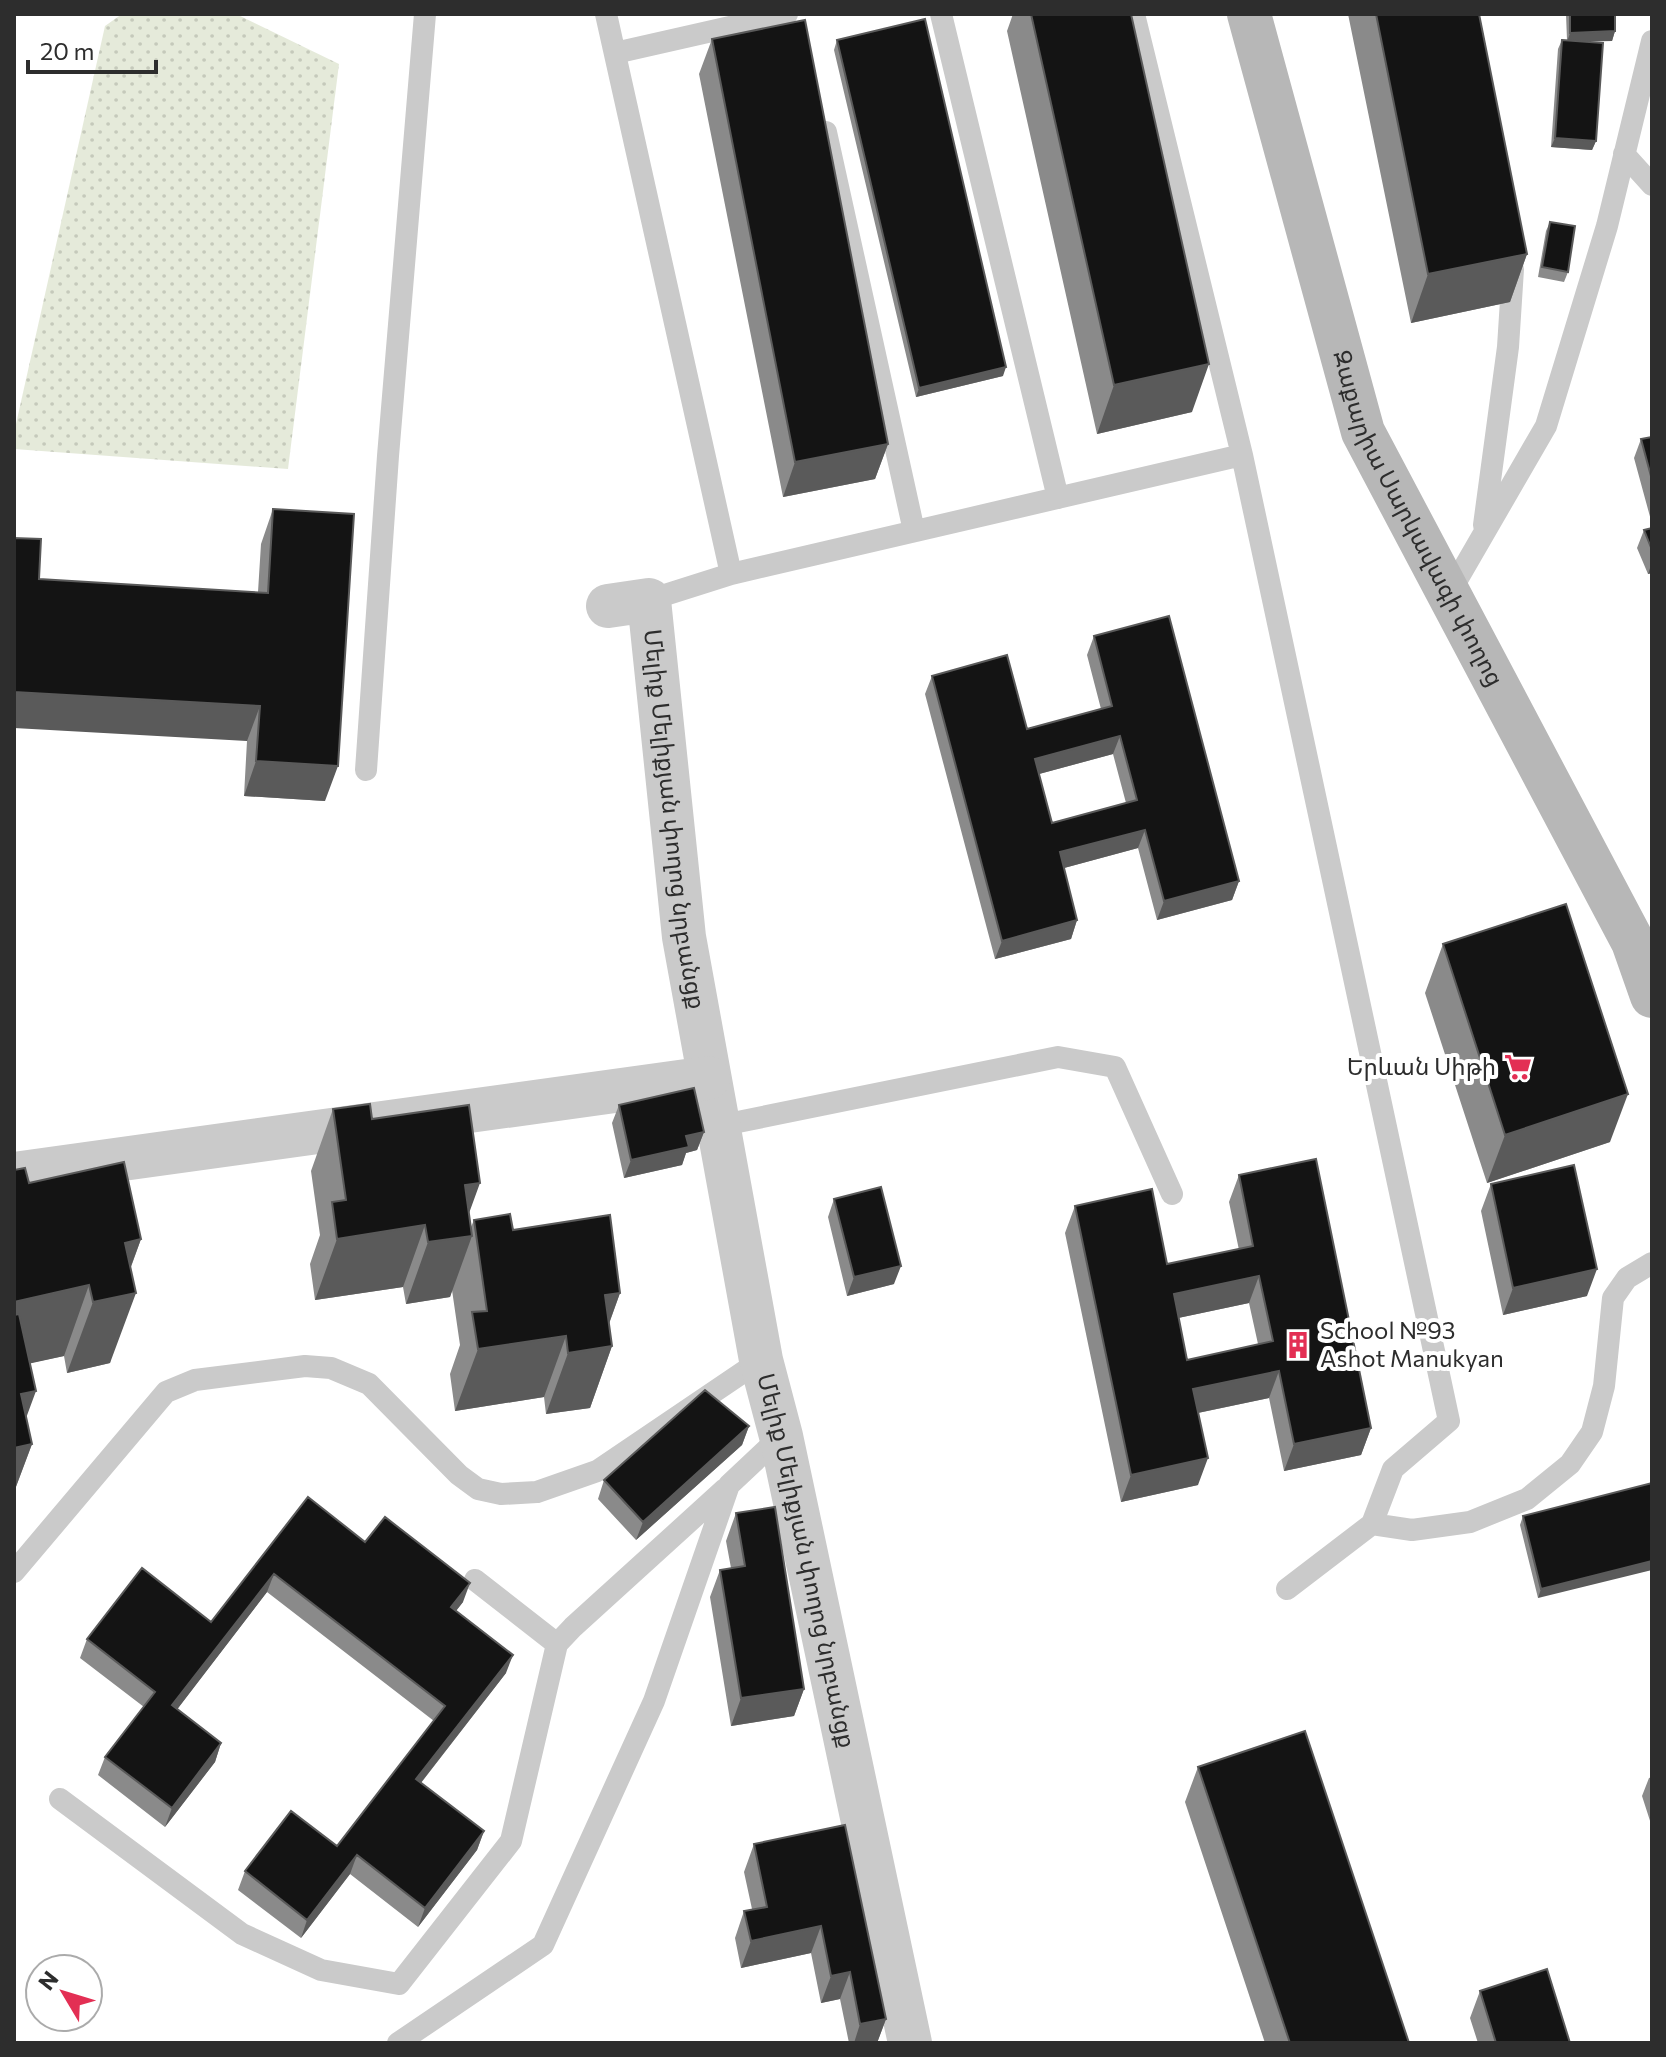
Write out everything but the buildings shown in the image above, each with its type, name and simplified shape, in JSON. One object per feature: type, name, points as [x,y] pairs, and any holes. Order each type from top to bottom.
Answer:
[{"type":"main road","name":"Զաքարիա Սարկավագի փողոց","points":[[1249,14],[1363,432],[1633,942],[1652,996]]},
{"type":"street","name":"Մելիք Մելիքյան փողոց նրբանցք","points":[[629,603],[708,1078],[761,1360],[781,1436],[910,2043]]},
{"type":"street","points":[[14,1174],[708,1078]]},
{"type":"lane","points":[[366,770],[388,456],[425,14]]},
{"type":"lane","points":[[606,14],[731,574]]},
{"type":"lane","points":[[941,14],[1058,498]]},
{"type":"lane","points":[[1134,14],[1242,455],[1449,1421],[1393,1469],[1372,1524],[1287,1589]]},
{"type":"lane","points":[[615,53],[797,19]]},
{"type":"lane","points":[[1450,592],[1546,426],[1607,226],[1652,41]]},
{"type":"lane","points":[[820,105],[914,531]]},
{"type":"lane","points":[[1624,154],[1652,185]]},
{"type":"lane","points":[[1483,534],[1508,347],[1514,255]]},
{"type":"lane","points":[[629,603],[731,574],[1242,455]]},
{"type":"lane","points":[[718,1126],[1058,1057],[1115,1067],[1172,1194]]},
{"type":"lane","points":[[1372,1524],[1412,1530],[1470,1522],[1527,1499],[1570,1464],[1592,1432],[1604,1386],[1613,1298],[1627,1278],[1652,1263]]},
{"type":"lane","points":[[14,1572],[166,1392],[195,1380],[305,1366],[331,1368],[369,1384],[459,1475],[478,1489],[501,1494],[537,1492],[597,1471],[761,1360]]},
{"type":"lane","points":[[60,1799],[242,1934],[321,1970],[399,1984],[511,1841],[557,1644],[781,1436]]},
{"type":"lane","points":[[398,2043],[543,1945],[654,1701],[729,1485]]},
{"type":"lane","points":[[475,1580],[557,1644]]},
{"type":"green space","points":[[122,14],[236,14],[339,64],[288,469],[14,449],[14,433],[105,26]]},
{"type":"place","name":"Երևան Սիթի","points":[[1518,1067]]},
{"type":"place","name":"School №93 Ashot Manukyan","points":[[1298,1345]]}]
